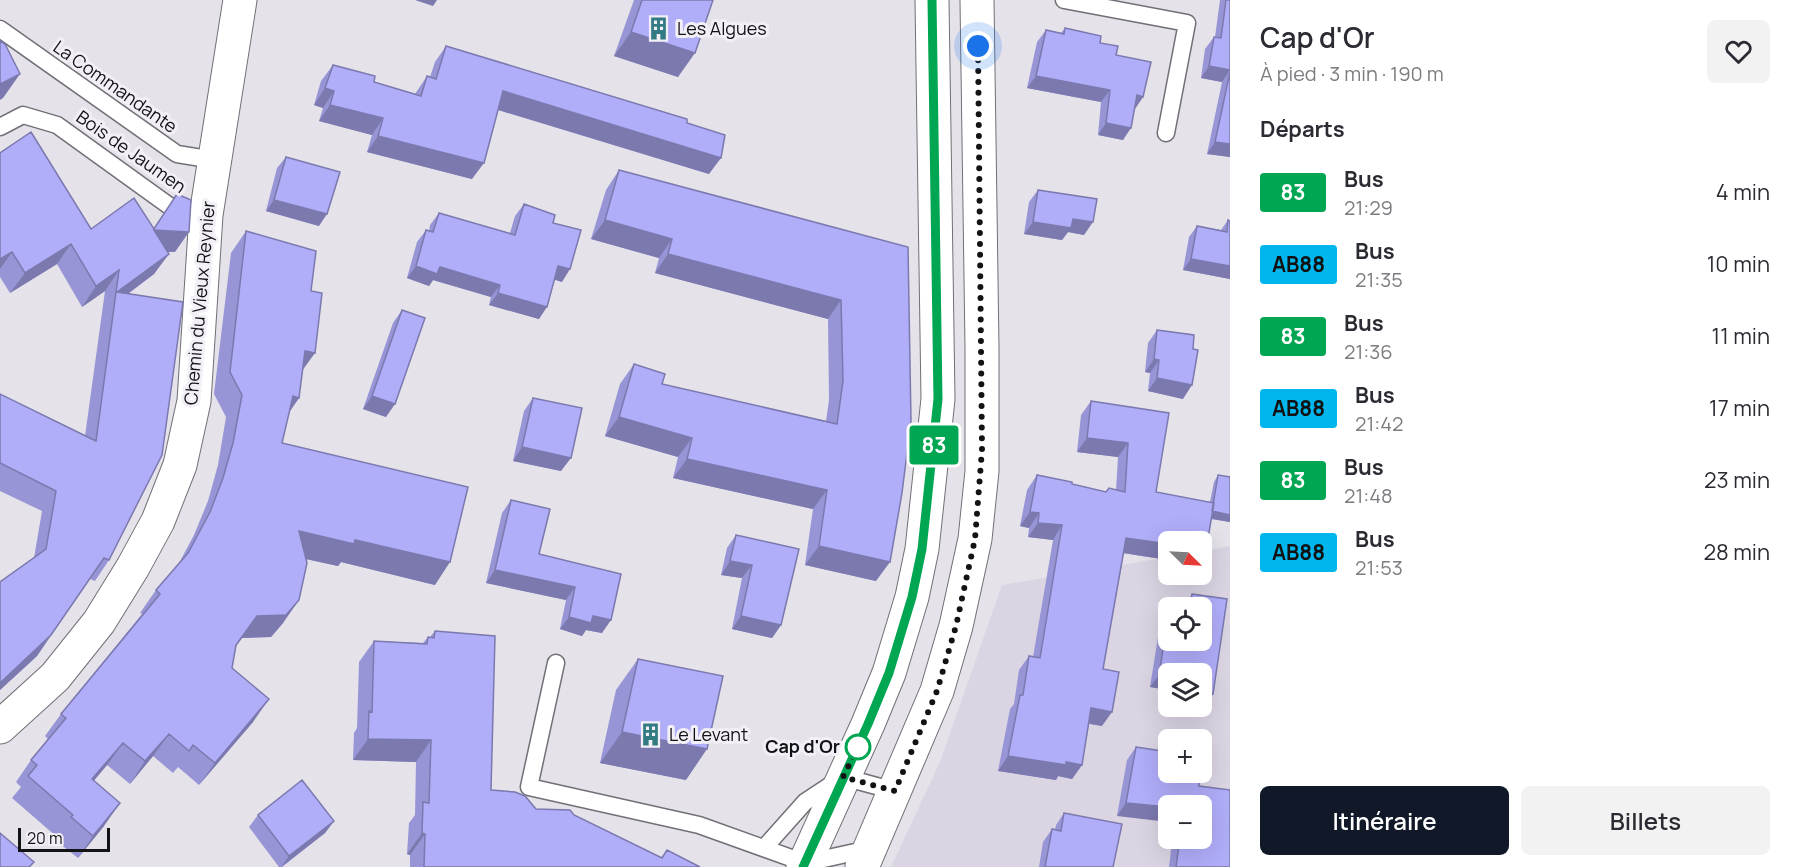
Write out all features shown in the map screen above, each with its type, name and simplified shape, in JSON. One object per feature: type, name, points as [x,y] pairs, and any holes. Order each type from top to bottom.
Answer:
[{"type":"main road","name":"Chemin du Vieux Reynier","points":[[0,727],[55,677],[99,622],[133,567],[158,520],[180,465],[194,401],[206,221],[240,0]]},
{"type":"main road","points":[[805,866],[889,673],[912,597],[922,549],[938,399],[932,0]]},
{"type":"main road","points":[[865,858],[937,691],[956,626],[975,539],[982,459],[977,0]]},
{"type":"lane","points":[[1064,0],[1187,23],[1166,133]]},
{"type":"lane","name":"La Commandante","points":[[0,29],[177,154],[214,160]]},
{"type":"lane","name":"Bois de Jaumen","points":[[0,128],[23,115],[57,126],[168,205],[206,221]]},
{"type":"lane","points":[[556,663],[529,787],[699,825],[765,847],[805,866],[865,858]]},
{"type":"lane","points":[[765,847],[805,802],[843,777],[895,791]]},
{"type":"shaded area","points":[[1230,546],[1230,867],[891,867],[940,762],[1002,585],[1158,559],[1158,585],[1212,585],[1212,549]]},
{"type":"building","points":[[642,0],[713,0],[695,53],[631,32]]},
{"type":"building","points":[[1226,0],[1230,0],[1230,70],[1209,66],[1214,37],[1221,38]]},
{"type":"building","points":[[1065,28],[1101,36],[1100,43],[1118,46],[1116,55],[1151,62],[1143,97],[1137,95],[1131,128],[1106,123],[1110,90],[1036,76],[1046,30],[1064,34]]},
{"type":"building","points":[[0,41],[5,44],[20,74],[0,84]]},
{"type":"building","points":[[446,46],[687,119],[687,123],[725,135],[721,158],[503,91],[484,163],[378,136],[383,118],[330,105],[334,91],[325,88],[333,65],[375,76],[374,82],[421,96],[427,76],[436,79]]},
{"type":"building","points":[[1230,72],[1230,144],[1215,142]]},
{"type":"building","points":[[31,132],[91,229],[134,198],[154,229],[177,194],[191,200],[189,232],[154,230],[169,254],[117,292],[183,302],[162,455],[109,560],[104,558],[51,635],[0,683],[0,582],[46,549],[56,491],[0,463],[0,394],[96,441],[119,270],[96,286],[71,244],[25,273],[12,252],[0,259],[0,153]]},
{"type":"building","points":[[286,157],[340,172],[327,214],[274,200]]},
{"type":"building","points":[[619,170],[908,247],[911,421],[890,562],[819,546],[827,490],[687,459],[692,438],[619,417],[634,364],[665,374],[662,384],[837,424],[843,381],[841,300],[668,254],[672,239],[605,220]]},
{"type":"building","points":[[1038,190],[1097,199],[1093,222],[1073,219],[1071,228],[1033,222]]},
{"type":"building","points":[[524,204],[555,215],[553,223],[581,230],[570,269],[558,266],[547,307],[498,293],[500,285],[440,267],[437,274],[416,266],[426,230],[433,232],[439,213],[515,235]]},
{"type":"building","points":[[1228,220],[1230,221],[1230,266],[1191,259],[1197,226],[1227,232]]},
{"type":"building","points":[[246,231],[316,251],[311,291],[322,293],[315,353],[305,351],[299,398],[293,396],[282,443],[468,487],[450,562],[355,540],[354,544],[299,531],[307,563],[299,600],[286,615],[257,616],[236,645],[232,668],[269,699],[215,763],[193,745],[189,751],[169,734],[145,761],[123,743],[92,779],[120,803],[93,836],[71,817],[73,815],[28,776],[37,765],[31,760],[66,718],[61,714],[160,594],[156,590],[188,553],[210,512],[233,443],[242,395],[230,372]]},
{"type":"building","points":[[402,310],[425,318],[395,404],[372,396]]},
{"type":"building","points":[[1157,330],[1194,335],[1193,349],[1198,350],[1192,385],[1157,378],[1159,360],[1154,359]]},
{"type":"building","points":[[533,398],[582,408],[571,458],[522,447]]},
{"type":"building","points":[[1091,401],[1169,413],[1156,492],[1214,503],[1209,531],[1158,531],[1158,543],[1126,538],[1103,669],[1119,672],[1112,712],[1091,708],[1082,765],[1066,762],[1066,765],[1008,756],[1020,695],[1023,695],[1029,656],[1040,658],[1062,525],[1038,523],[1039,513],[1030,512],[1037,475],[1106,492],[1109,488],[1125,492],[1128,443],[1087,438]]},
{"type":"building","points":[[1218,475],[1230,477],[1230,515],[1212,511]]},
{"type":"building","points":[[511,500],[550,509],[539,554],[621,574],[611,620],[593,616],[591,623],[569,617],[575,587],[495,570]]},
{"type":"building","points":[[736,535],[799,549],[781,625],[741,616],[752,565],[730,561]]},
{"type":"building","points":[[1192,594],[1227,599],[1213,694],[1212,663],[1161,663],[1163,651],[1212,651],[1212,597],[1192,597]]},
{"type":"building","points":[[435,631],[495,636],[491,790],[515,792],[525,796],[536,809],[570,810],[574,815],[662,858],[667,850],[700,867],[424,867],[423,802],[429,803],[431,740],[368,739],[369,711],[372,712],[374,641],[427,644],[428,637],[434,638]]},
{"type":"building","points":[[638,659],[723,676],[707,749],[622,732]]},
{"type":"building","points":[[1136,747],[1158,750],[1158,783],[1199,783],[1199,786],[1230,790],[1230,867],[1176,867],[1178,849],[1212,849],[1212,795],[1158,795],[1158,806],[1126,803]]},
{"type":"building","points":[[302,780],[334,821],[289,856],[258,815]]},
{"type":"building","points":[[1064,813],[1122,824],[1113,867],[1045,867],[1052,829],[1061,831]]},
{"type":"building","points":[[0,833],[34,862],[29,867],[0,867]]},
{"type":"bus line","name":"83","points":[[803,867],[889,673],[912,597],[922,549],[938,399],[932,0]]},
{"type":"place","name":"Les Algues","points":[[659,29]]},
{"type":"place","name":"Le Levant","points":[[651,735]]},
{"type":"place","name":"Cap d'Or","points":[[858,747]]},
{"type":"route","points":[[858,747],[843,777],[895,791],[937,691],[956,626],[975,539],[982,471],[978,46]]}]
